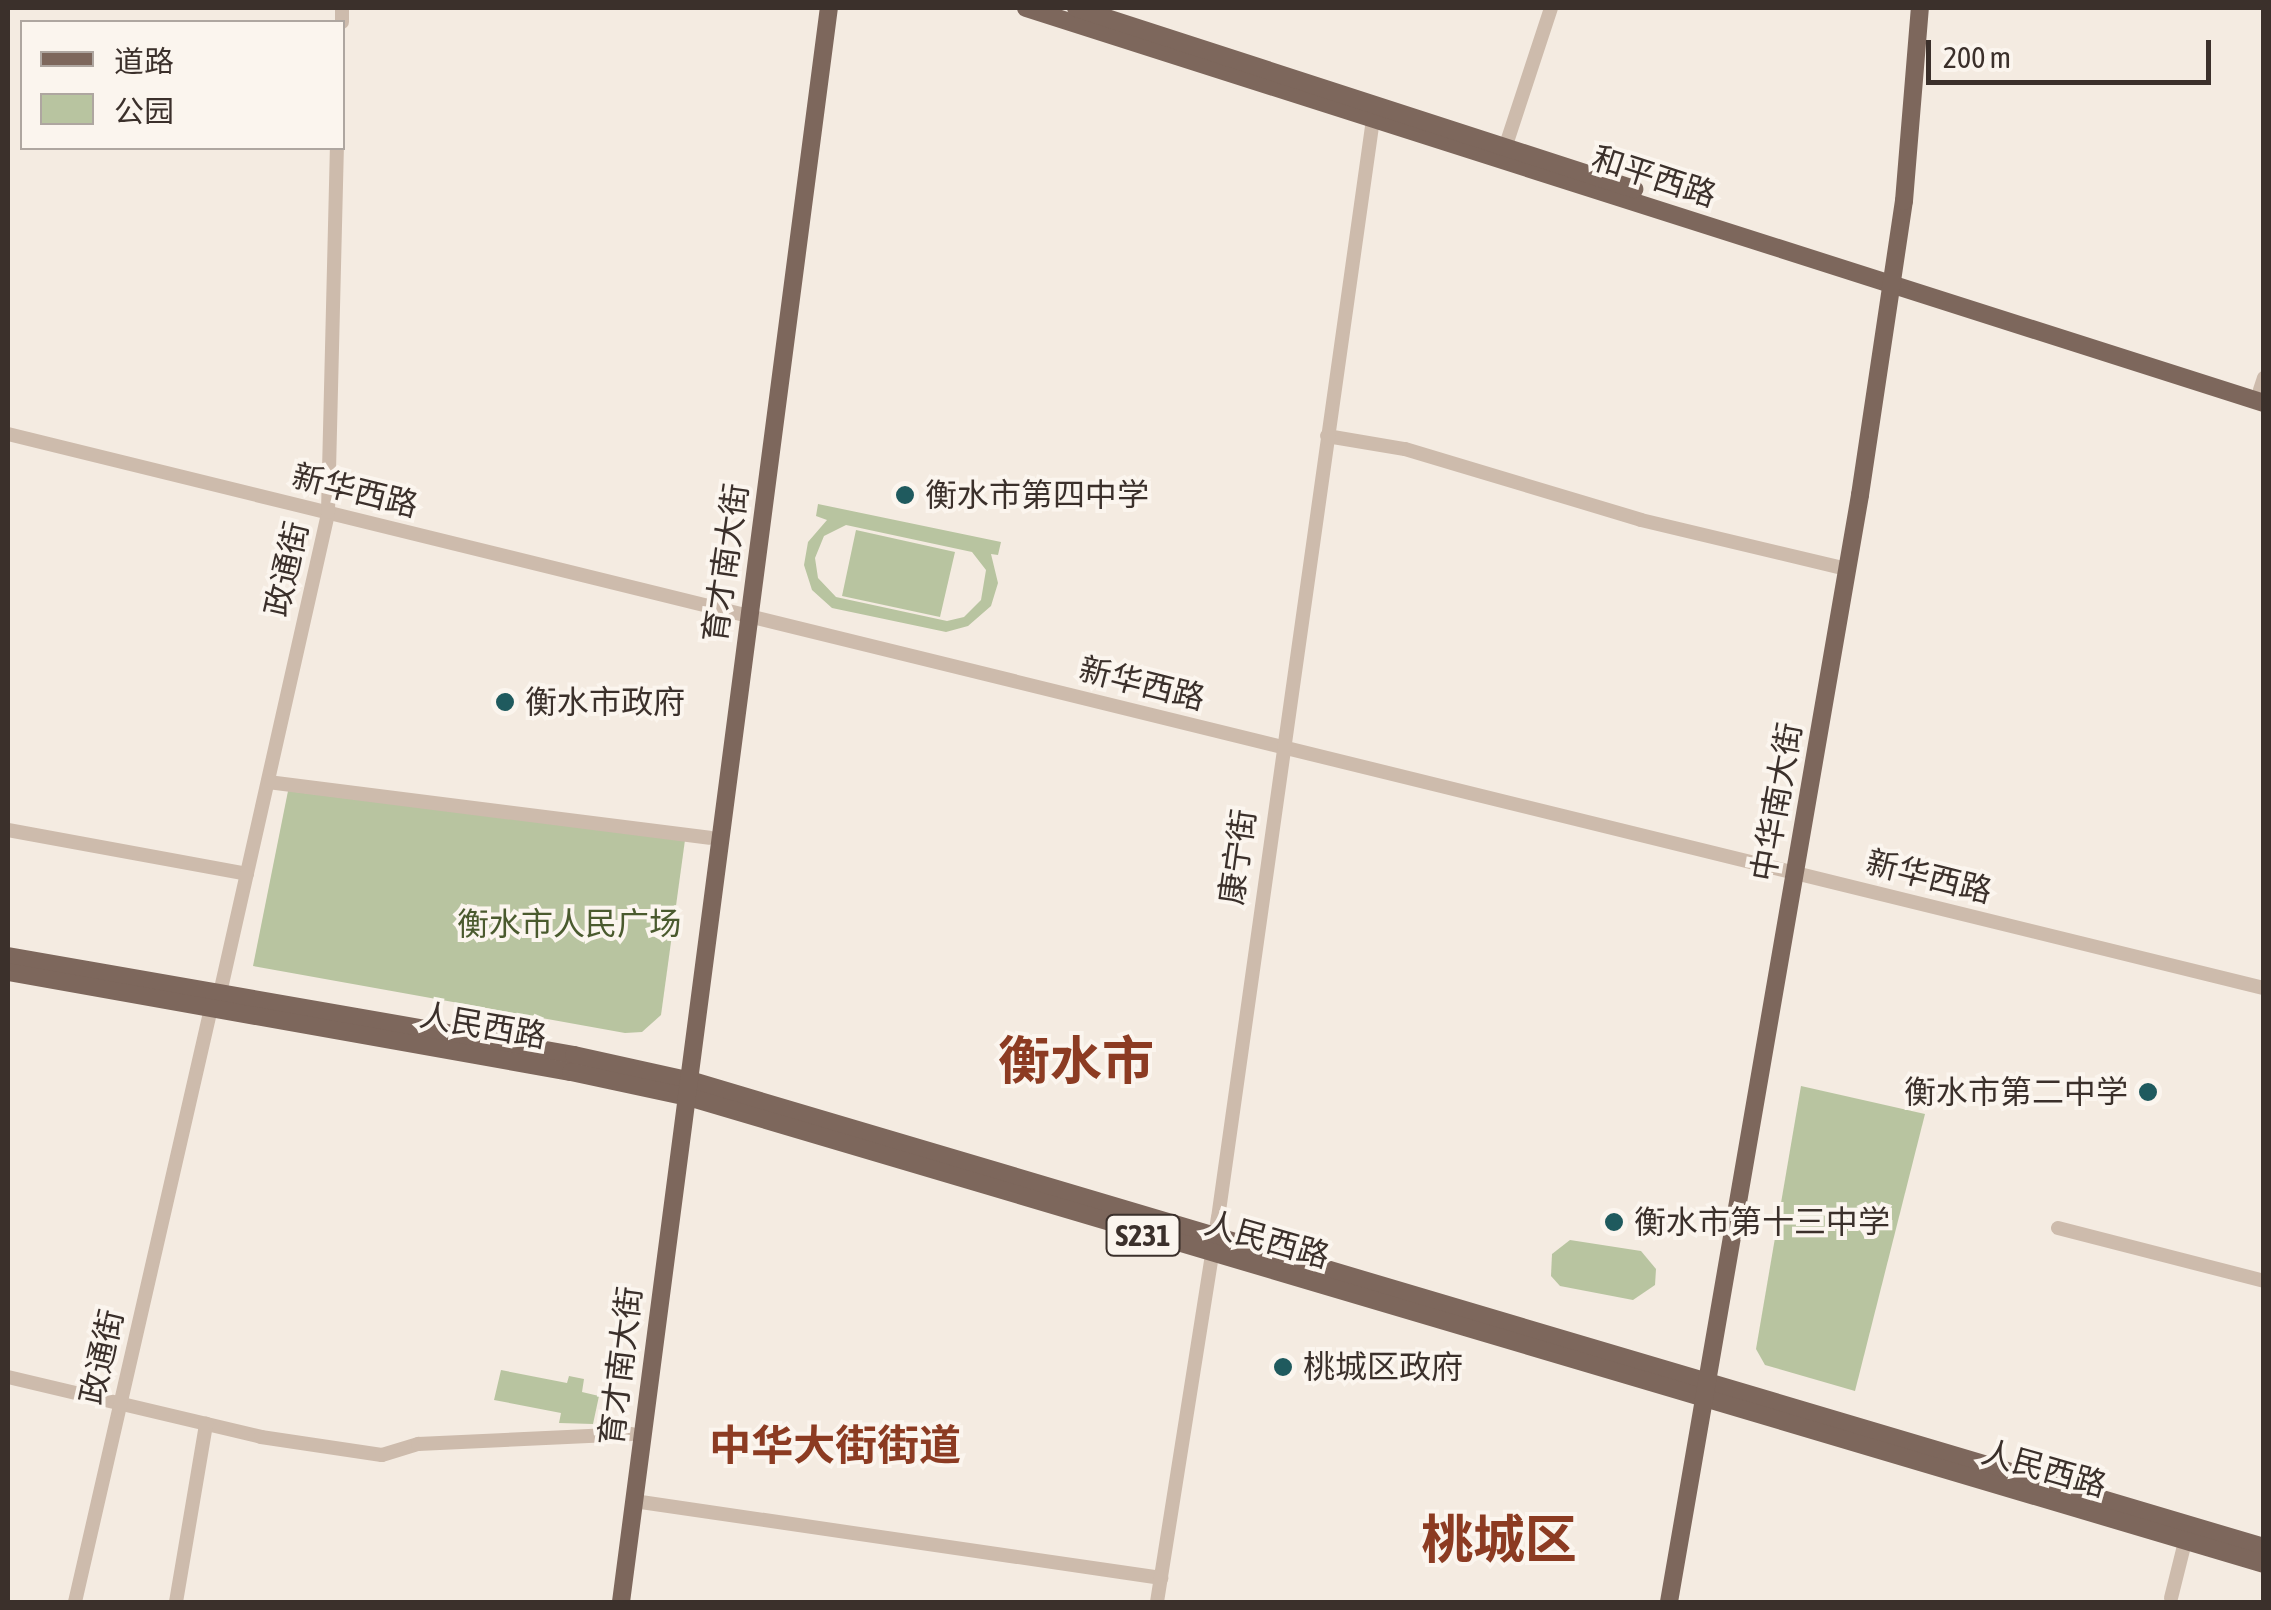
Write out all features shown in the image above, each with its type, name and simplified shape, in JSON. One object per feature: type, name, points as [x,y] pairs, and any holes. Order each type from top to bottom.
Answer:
[{"type":"main road","name":"育才南大街","points":[[610,1602],[744,615],[819,8]]},
{"type":"main road","name":"育才南大街","points":[[620,1602],[709,838],[830,8]]},
{"type":"main road","name":"和平西路","points":[[1026,8],[1373,119],[2263,390]]},
{"type":"main road","name":"和平西路","points":[[1076,8],[1898,280]]},
{"type":"main road","name":"中华南大街","points":[[1801,874],[1847,570],[1898,280],[1920,8]]},
{"type":"main road","name":"中华南大街","points":[[1681,1602],[1712,1393],[1898,280],[1931,8]]},
{"type":"main road","name":"人民西路","points":[[8,956],[216,1000],[682,1087],[1712,1393],[2264,1546]]},
{"type":"main road","name":"人民西路","points":[[8,972],[216,1000]]},
{"type":"main road","name":"中华南大街","points":[[1670,1602],[1712,1393]]},
{"type":"main road","name":"人民西路","points":[[1712,1393],[2264,1564]]},
{"type":"street","points":[[1505,148],[1551,8]]},
{"type":"street","name":"康宁街","points":[[1157,1602],[1213,1246],[1373,119]]},
{"type":"street","name":"政通街","points":[[76,1602],[328,513],[337,150]]},
{"type":"street","name":"新华西路","points":[[8,434],[2264,988]]},
{"type":"street","points":[[1327,436],[1406,449],[1641,520],[1847,570]]},
{"type":"street","points":[[268,782],[709,838]]},
{"type":"street","points":[[8,830],[247,874]]},
{"type":"street","points":[[2058,1228],[2264,1280]]},
{"type":"street","points":[[8,1376],[206,1424],[382,1455],[418,1444],[632,1434]]},
{"type":"street","points":[[176,1602],[206,1424]]},
{"type":"street","points":[[634,1501],[1161,1578]]},
{"type":"street","points":[[2172,1598],[2185,1542]]},
{"type":"green space","points":[[818,504],[1001,542],[998,555],[991,554],[998,583],[991,606],[968,626],[946,632],[832,608],[812,590],[804,565],[808,542],[827,520],[816,516]],"holes":[[[846,525],[972,552],[986,570],[981,600],[964,617],[947,621],[836,597],[818,578],[815,558],[824,536]]]},
{"type":"green space","points":[[856,530],[955,552],[940,617],[842,596]]},
{"type":"green space","name":"衡水市人民广场","points":[[288,791],[685,840],[661,1015],[642,1032],[625,1033],[253,966]]},
{"type":"green space","points":[[1801,1086],[1925,1114],[1855,1391],[1765,1365],[1756,1349]]},
{"type":"green space","points":[[1570,1240],[1641,1251],[1656,1269],[1655,1285],[1633,1300],[1560,1286],[1551,1276],[1552,1254]]},
{"type":"green space","points":[[501,1370],[567,1383],[569,1376],[584,1379],[582,1392],[599,1396],[593,1424],[559,1423],[561,1413],[494,1400]]},
{"type":"place","name":"衡水市第四中学","points":[[905,495]]},
{"type":"place","name":"衡水市政府","points":[[505,702]]},
{"type":"place","name":"衡水市第二中学","points":[[2148,1092]]},
{"type":"place","name":"衡水市第十三中学","points":[[1614,1222]]},
{"type":"place","name":"桃城区政府","points":[[1283,1367]]},
{"type":"district","name":"衡水市","points":[[1076,1061]]},
{"type":"district","name":"中华大街街道","points":[[835,1445]]},
{"type":"district","name":"桃城区","points":[[1499,1540]]}]
